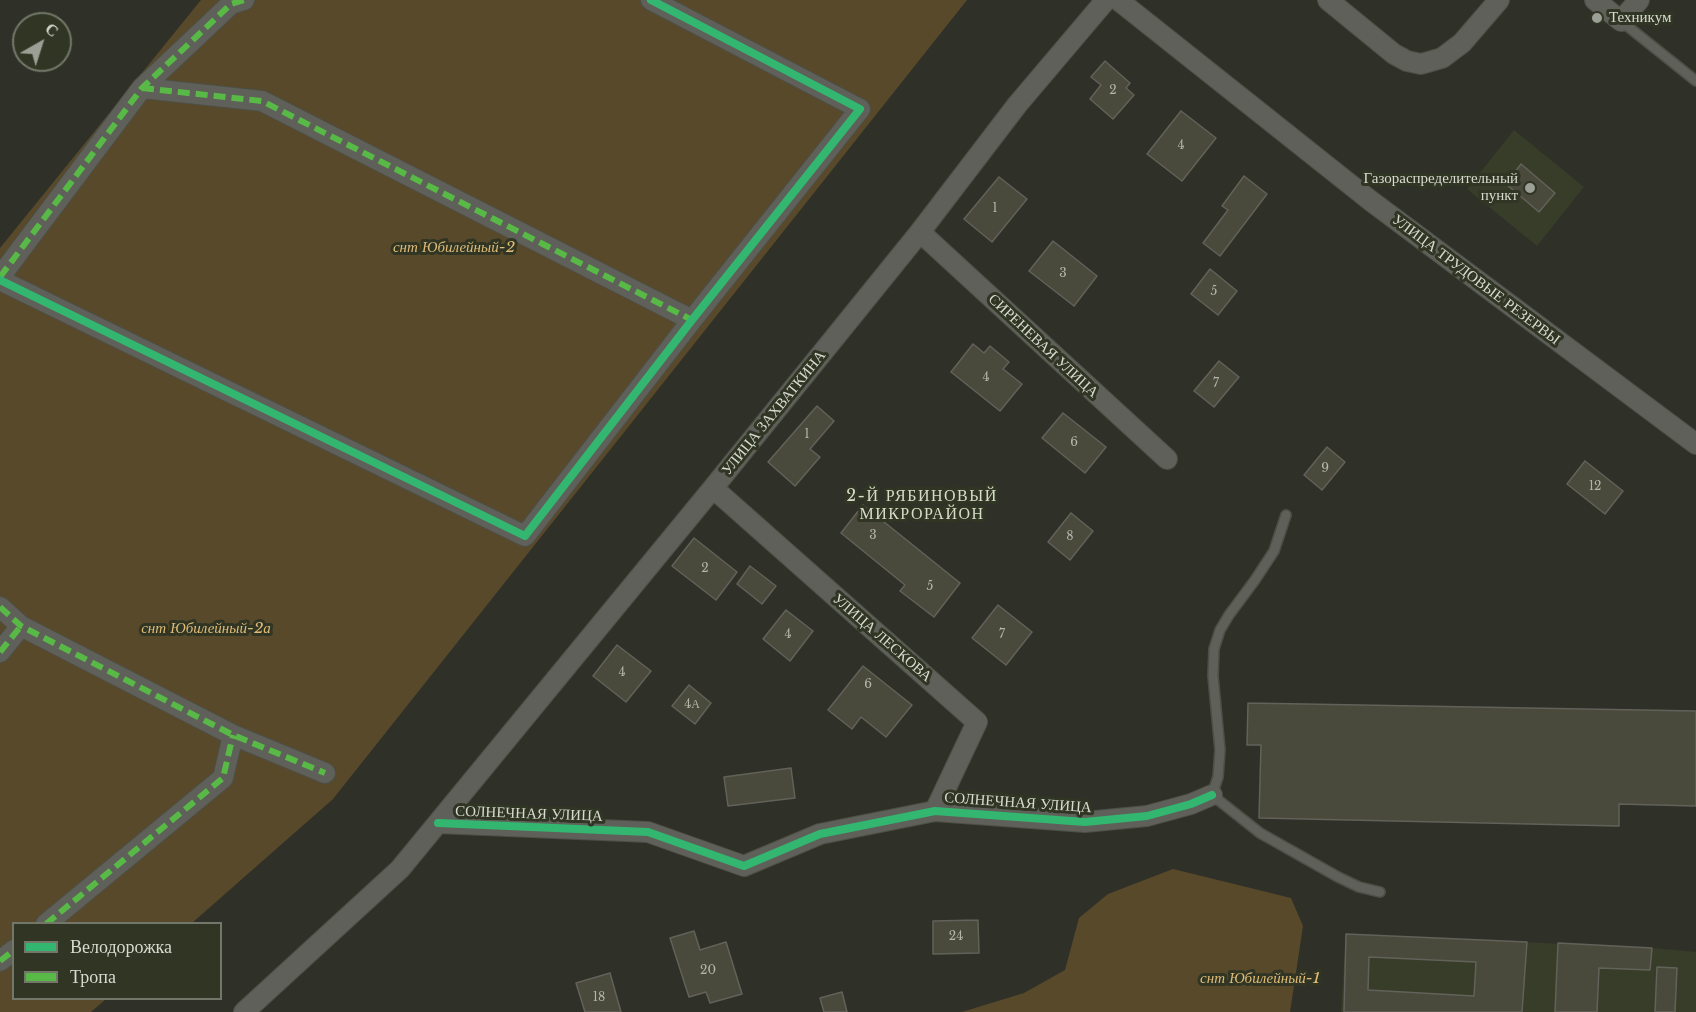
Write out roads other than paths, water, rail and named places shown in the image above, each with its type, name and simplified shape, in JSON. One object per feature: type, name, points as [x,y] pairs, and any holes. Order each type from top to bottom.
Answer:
[{"type":"street","points":[[244,0],[231,4],[142,88],[0,279],[525,537],[692,320],[860,109],[651,0]]},
{"type":"street","name":"УЛИЦА ЗАХВАТКИНА","points":[[438,823],[713,489],[920,232],[1017,105],[1106,0]]},
{"type":"street","name":"УЛИЦА ТРУДОВЫЕ РЕЗЕРВЫ","points":[[1118,0],[1371,201],[1696,444]]},
{"type":"street","points":[[1328,0],[1394,54],[1407,61],[1421,64],[1442,58],[1462,43],[1499,0]]},
{"type":"street","points":[[1595,0],[1622,21],[1639,0]]},
{"type":"street","points":[[142,88],[262,101],[692,320]]},
{"type":"street","name":"СИРЕНЕВАЯ УЛИЦА","points":[[920,232],[1167,459]]},
{"type":"street","name":"УЛИЦА ЛЕСКОВА","points":[[713,489],[977,722],[935,811]]},
{"type":"street","points":[[0,607],[21,626],[233,735],[325,773]]},
{"type":"street","points":[[0,652],[21,626]]},
{"type":"street","points":[[48,922],[223,778],[233,735]]},
{"type":"street","name":"СОЛНЕЧНАЯ УЛИЦА","points":[[244,1012],[400,869],[438,823],[648,832],[744,866],[820,834],[935,811],[1085,822],[1147,816],[1191,804],[1212,795]]},
{"type":"street","points":[[0,962],[12,952]]},
{"type":"lane","points":[[1622,21],[1696,81]]},
{"type":"lane","points":[[1286,515],[1274,551],[1256,580],[1229,615],[1214,649],[1213,676],[1220,750],[1218,777],[1212,795],[1260,833],[1338,877],[1359,887],[1380,891]]},
{"type":"place","name":"Техникум","points":[[1597,18]]},
{"type":"place","name":"Газораспределительный пункт","points":[[1530,188]]},
{"type":"district","name":"2-Й РЯБИНОВЫЙ МИКРОРАЙОН","points":[[922,505]]},
{"type":"park label","name":"снт Юбилейный-2","points":[[454,248]]},
{"type":"park label","name":"снт Юбилейный-2а","points":[[206,629]]},
{"type":"park label","name":"снт Юбилейный-1","points":[[1260,979]]}]
